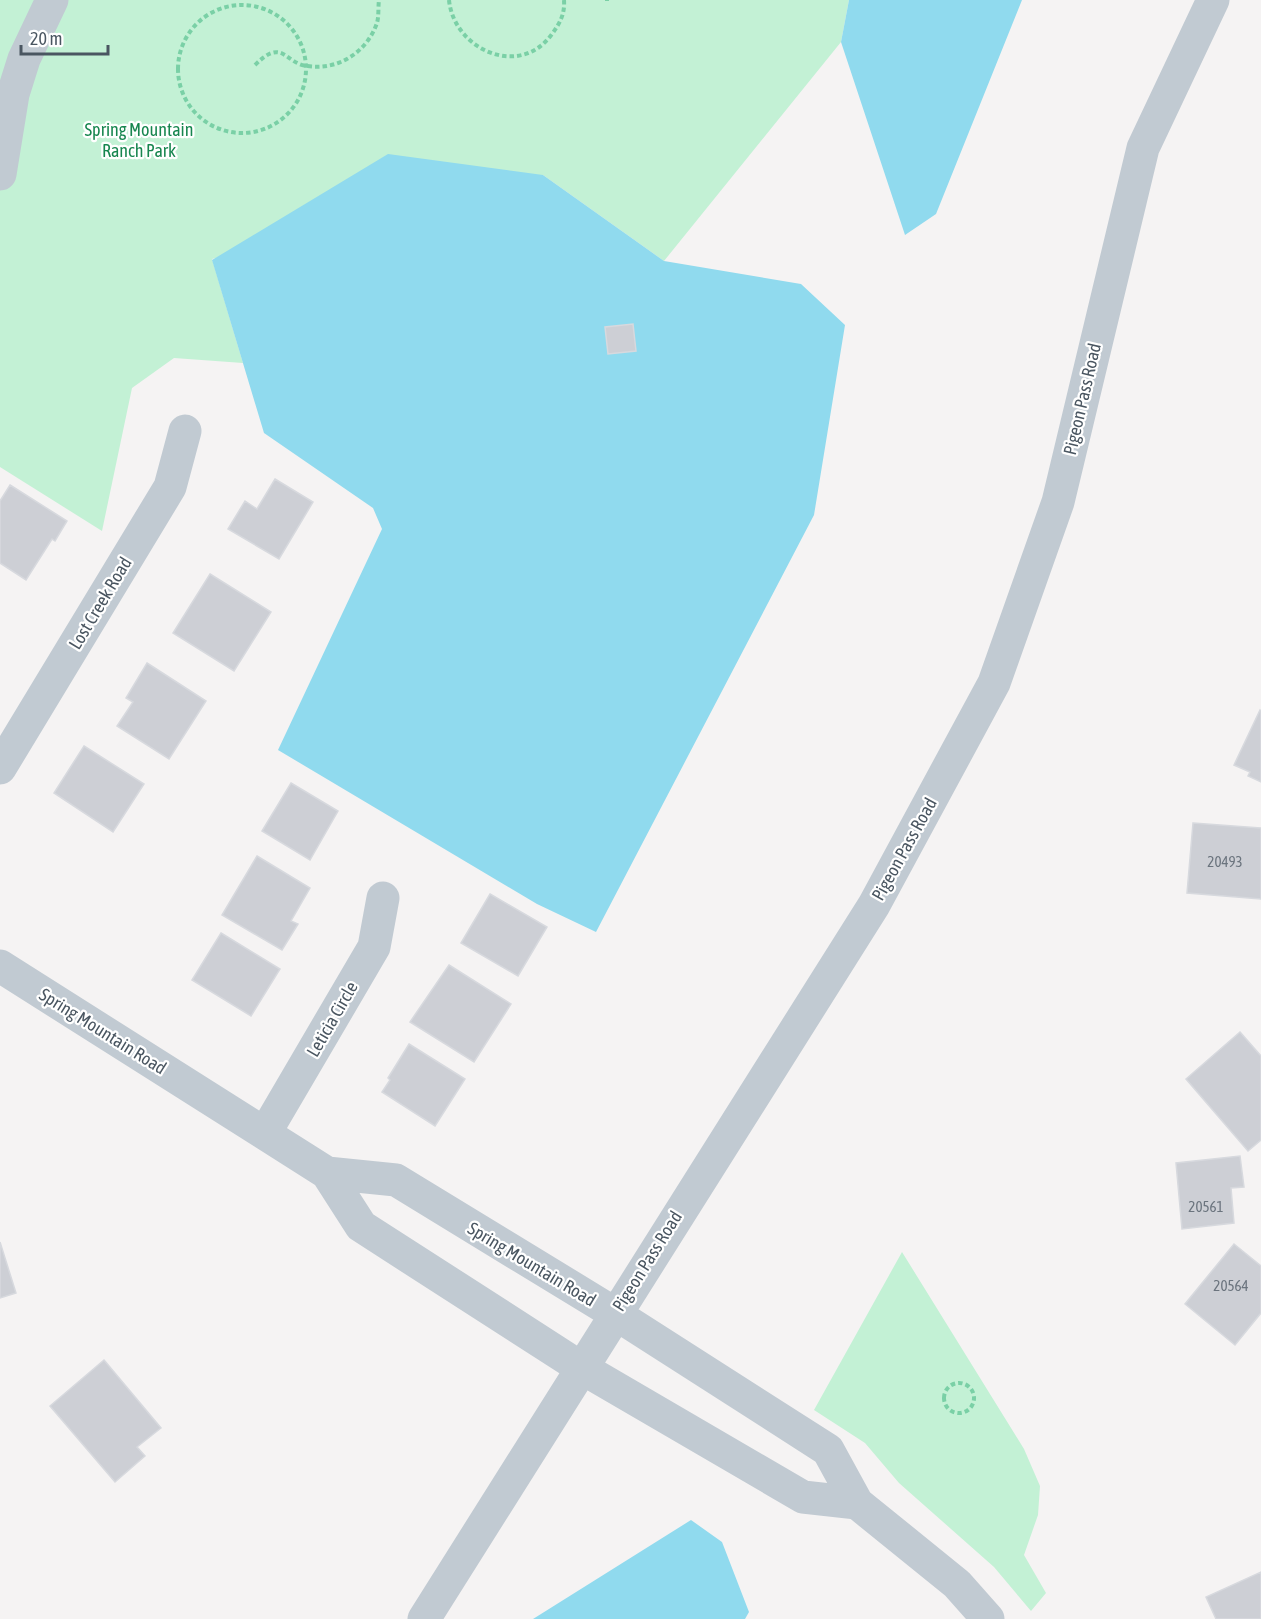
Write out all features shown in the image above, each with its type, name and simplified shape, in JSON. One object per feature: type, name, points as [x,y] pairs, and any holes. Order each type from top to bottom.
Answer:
[{"type":"street","points":[[0,174],[13,94],[24,59],[52,0]]},
{"type":"street","name":"Pigeon Pass Road","points":[[424,1619],[580,1367],[874,904],[994,683],[1058,502],[1143,148],[1213,0]]},
{"type":"street","name":"Lost Creek Road","points":[[0,768],[170,487],[185,431]]},
{"type":"street","name":"Leticia Circle","points":[[265,1133],[374,947],[383,898]]},
{"type":"street","name":"Spring Mountain Road","points":[[0,966],[327,1173],[361,1226],[580,1367],[803,1497],[856,1503]]},
{"type":"street","name":"Spring Mountain Road","points":[[327,1173],[396,1180],[614,1314],[828,1450],[856,1503],[957,1584],[988,1619]]},
{"type":"path","points":[[255,65],[271,53],[284,53],[306,66],[336,64],[349,59],[362,48],[378,21],[379,0]]},
{"type":"path","points":[[448,0],[450,14],[467,39],[498,58],[524,55],[546,42],[563,17],[564,0]]},
{"type":"path","points":[[247,3],[281,19],[294,32],[302,48],[306,66],[304,85],[297,102],[286,116],[271,126],[254,132],[236,134],[218,129],[203,120],[190,107],[182,91],[178,74],[180,55],[186,38],[197,24],[212,13],[247,3]]},
{"type":"path","points":[[955,1384],[968,1387],[973,1394],[973,1403],[963,1413],[953,1412],[945,1400],[947,1390],[955,1384]]},
{"type":"green space","name":"Spring Mountain Ranch Park","points":[[0,0],[849,0],[841,42],[664,261],[543,175],[212,259],[243,363],[174,358],[132,388],[102,531],[0,467]]},
{"type":"green space","points":[[902,1252],[1024,1449],[1040,1486],[1038,1515],[1024,1555],[1046,1593],[1031,1611],[994,1567],[899,1483],[865,1443],[814,1410]]},
{"type":"water","points":[[849,0],[1022,0],[936,214],[905,235],[841,42]]},
{"type":"water","points":[[388,154],[543,175],[664,261],[801,284],[845,325],[814,515],[596,932],[537,904],[278,750],[382,529],[373,508],[264,433],[212,260]]},
{"type":"water","points":[[691,1520],[722,1542],[749,1612],[745,1619],[533,1619]]},
{"type":"building","points":[[633,324],[636,351],[608,354],[605,327]]},
{"type":"building","points":[[275,479],[313,502],[279,559],[228,529],[245,501],[257,509]]},
{"type":"building","points":[[10,485],[67,521],[55,541],[52,539],[26,580],[0,563],[0,501]]},
{"type":"building","points":[[210,574],[271,612],[234,671],[173,633]]},
{"type":"building","points":[[147,663],[206,701],[169,759],[117,726],[133,702],[126,698]]},
{"type":"building","points":[[1260,710],[1261,782],[1248,776],[1250,772],[1234,765]]},
{"type":"building","points":[[84,746],[144,784],[113,832],[54,793]]},
{"type":"building","points":[[291,783],[338,811],[310,860],[262,831]]},
{"type":"building","points":[[1193,823],[1261,828],[1261,899],[1187,893]]},
{"type":"building","points":[[257,856],[310,888],[291,921],[298,924],[282,950],[222,915]]},
{"type":"building","points":[[490,894],[547,927],[518,976],[461,943]]},
{"type":"building","points":[[221,933],[280,969],[251,1016],[192,980]]},
{"type":"building","points":[[449,965],[511,1004],[474,1062],[410,1022]]},
{"type":"building","points":[[1240,1032],[1261,1056],[1261,1140],[1248,1151],[1186,1079]]},
{"type":"building","points":[[409,1044],[465,1079],[435,1126],[382,1092]]},
{"type":"building","points":[[1240,1156],[1244,1187],[1231,1188],[1234,1223],[1182,1229],[1176,1163]]},
{"type":"building","points":[[0,1242],[16,1293],[0,1298]]},
{"type":"building","points":[[1234,1244],[1261,1266],[1261,1313],[1235,1345],[1185,1304]]},
{"type":"building","points":[[104,1360],[161,1428],[137,1447],[145,1456],[115,1482],[50,1406]]},
{"type":"building","points":[[1261,1572],[1261,1619],[1216,1619],[1206,1597]]}]
